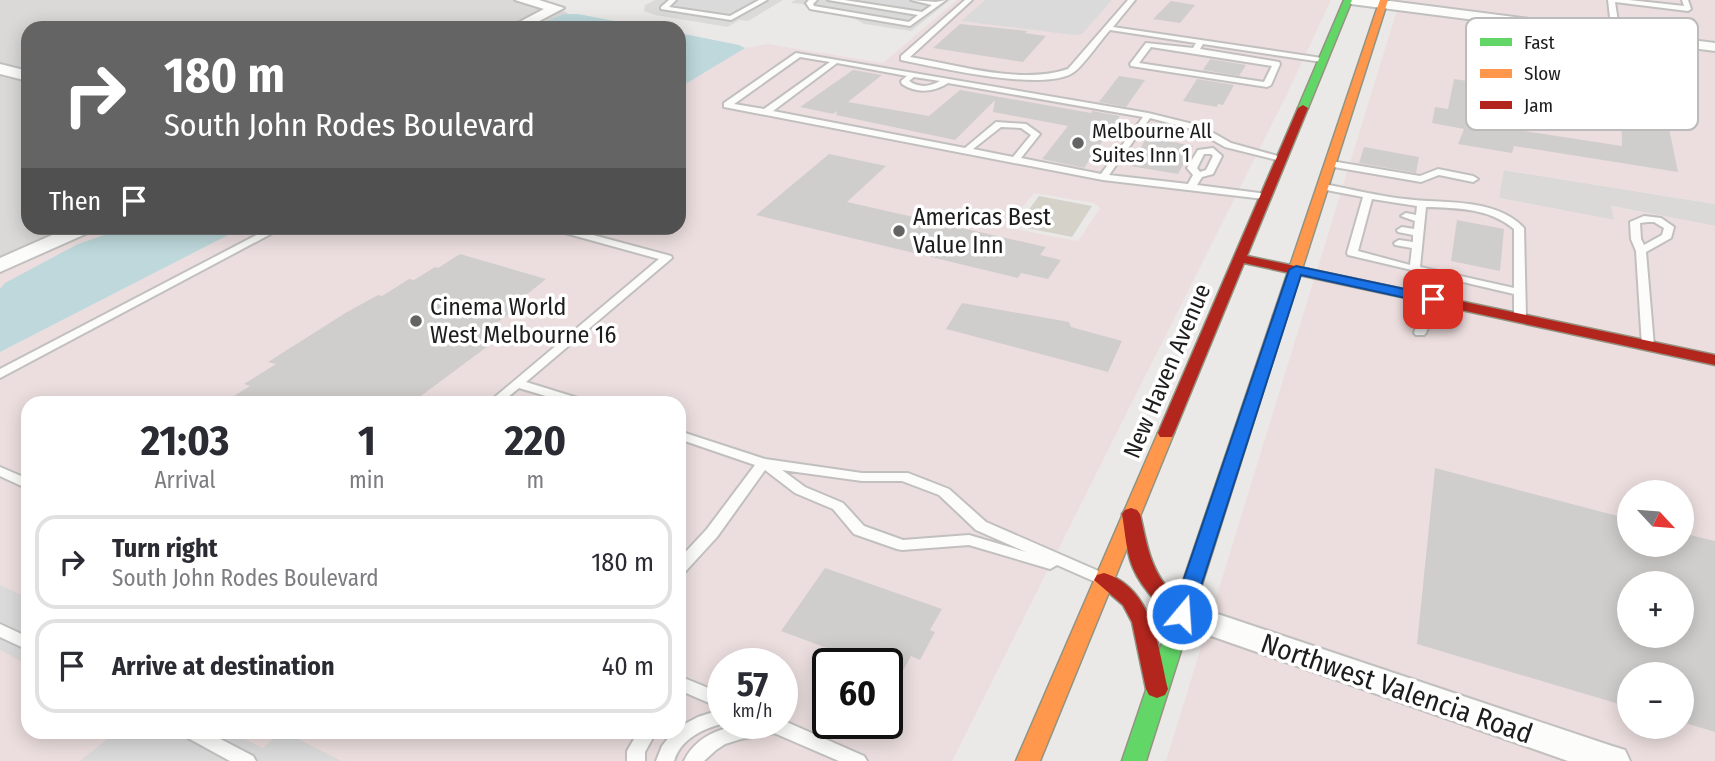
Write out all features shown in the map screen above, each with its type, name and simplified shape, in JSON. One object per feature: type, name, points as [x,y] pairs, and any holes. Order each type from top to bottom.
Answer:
[{"type":"main road","name":"New Haven Avenue","points":[[1028,761],[1264,196],[1350,0]]},
{"type":"main road","points":[[1134,761],[1384,2]]},
{"type":"main road","points":[[1240,258],[1715,360]]},
{"type":"main road","points":[[1131,514],[1142,567],[1160,593],[1182,614]]},
{"type":"main road","points":[[1104,580],[1130,600],[1142,622],[1157,691]]},
{"type":"street","points":[[522,0],[557,8],[530,21]]},
{"type":"street","points":[[1350,0],[1384,2],[1496,18]]},
{"type":"street","points":[[0,69],[21,74]]},
{"type":"street","points":[[0,266],[68,235]]},
{"type":"street","name":"Northwest Valencia Road","points":[[1182,614],[1612,761]]},
{"type":"lane","points":[[673,0],[663,8],[721,19],[739,15],[764,0]]},
{"type":"lane","points":[[814,0],[809,5],[812,8],[910,24],[940,2]]},
{"type":"lane","points":[[831,0],[927,12],[954,12]]},
{"type":"lane","points":[[915,0],[940,2]]},
{"type":"lane","points":[[969,0],[904,58],[1048,79],[1071,71],[1132,0]]},
{"type":"lane","points":[[1614,18],[1612,0],[1688,9],[1685,0]]},
{"type":"lane","points":[[1107,28],[1322,60]]},
{"type":"lane","points":[[1196,51],[1200,42]]},
{"type":"lane","points":[[1149,45],[1196,51],[1276,64],[1266,85],[1134,64],[1149,45]]},
{"type":"lane","points":[[1264,196],[1103,177],[727,105],[799,55],[1148,115],[1185,124],[1245,151],[1281,158]]},
{"type":"lane","points":[[766,112],[836,61]]},
{"type":"lane","points":[[1103,177],[1148,115]]},
{"type":"lane","points":[[966,152],[999,124],[1031,128],[1036,134],[1035,137],[1014,161]]},
{"type":"lane","points":[[1213,151],[1219,141]]},
{"type":"lane","points":[[1191,187],[1198,175],[1210,172],[1218,156],[1213,151],[1201,152],[1192,168],[1198,175]]},
{"type":"lane","points":[[1331,164],[1421,179],[1438,172],[1473,179]]},
{"type":"lane","points":[[1324,187],[1442,203],[1498,214],[1512,220],[1519,228],[1520,318]]},
{"type":"lane","points":[[1368,195],[1369,209],[1363,235],[1352,253],[1519,292]]},
{"type":"lane","points":[[1415,269],[1422,202]]},
{"type":"lane","points":[[1406,216],[1420,219]]},
{"type":"lane","points":[[1402,230],[1418,233]]},
{"type":"lane","points":[[0,374],[264,235]]},
{"type":"lane","points":[[503,396],[667,258],[583,235]]},
{"type":"lane","points":[[1399,243],[1416,246]]},
{"type":"lane","points":[[1641,251],[1648,346]]},
{"type":"lane","points":[[1420,333],[1433,299]]},
{"type":"lane","points":[[519,384],[558,396]]},
{"type":"lane","points":[[686,438],[763,463],[822,469],[862,477],[903,476],[944,492],[981,526],[1104,580]]},
{"type":"lane","points":[[686,561],[712,533],[763,463]]},
{"type":"lane","points":[[763,463],[800,490],[838,506],[859,530],[902,545],[970,540],[1104,580]]},
{"type":"lane","points":[[0,471],[21,481]]},
{"type":"lane","points":[[0,630],[21,641]]},
{"type":"lane","points":[[686,686],[707,695]]},
{"type":"lane","points":[[686,732],[707,721]]},
{"type":"lane","points":[[798,735],[858,761]]},
{"type":"lane","points":[[205,739],[247,761]]},
{"type":"lane","points":[[636,761],[636,751],[643,739]]},
{"type":"lane","points":[[665,761],[672,744],[677,739]]},
{"type":"lane","points":[[692,761],[708,744],[719,739]]},
{"type":"shaded area","points":[[0,0],[519,0],[553,6],[569,14],[550,21],[21,21],[21,235],[58,235],[0,261]]},
{"type":"shaded area","points":[[655,0],[783,0],[748,21],[739,20],[728,27],[644,11],[645,5]]},
{"type":"shaded area","points":[[795,0],[950,0],[911,31],[864,24],[852,17],[817,12],[802,4],[791,3]]},
{"type":"shaded area","points":[[957,0],[1331,0],[1288,92],[952,761],[0,761],[0,352],[228,235],[686,235],[686,84],[745,48],[768,44],[883,63]],"holes":[[[1034,193],[1094,203],[1100,208],[1078,241],[1010,228],[1009,224]]]},
{"type":"shaded area","points":[[985,0],[1112,0],[1082,34],[1074,35],[961,21]]},
{"type":"shaded area","points":[[1400,0],[1715,0],[1715,204],[1504,170],[1499,198],[1614,220],[1611,206],[1715,226],[1715,355],[1317,270]]},
{"type":"shaded area","points":[[1503,170],[1715,204],[1715,226],[1612,206],[1614,220],[1499,198]]},
{"type":"shaded area","points":[[1039,196],[1092,206],[1072,237],[1017,226]]},
{"type":"shaded area","points":[[58,235],[104,235],[78,244],[0,289],[0,261]]},
{"type":"shaded area","points":[[1314,279],[1715,366],[1715,761],[1166,761]]},
{"type":"shaded area","points":[[0,585],[21,595],[21,661],[0,650]]},
{"type":"shaded area","points":[[107,739],[245,739],[263,748],[273,739],[298,739],[342,761],[80,761]]},
{"type":"water","points":[[564,14],[578,14],[614,21],[547,21]]},
{"type":"water","points":[[686,34],[745,48],[686,84]]},
{"type":"water","points":[[104,235],[228,235],[0,352],[0,289],[5,283],[78,244]]},
{"type":"building","points":[[1171,1],[1195,5],[1180,23],[1153,19]]},
{"type":"building","points":[[960,24],[1027,31],[1025,33],[1046,36],[1023,62],[933,48]]},
{"type":"building","points":[[1210,59],[1246,65],[1239,76],[1203,70]]},
{"type":"building","points":[[853,70],[882,75],[848,102],[929,116],[960,90],[1120,116],[1084,168],[1042,159],[1068,126],[993,112],[995,100],[955,140],[836,115],[837,111],[833,114],[800,107]]},
{"type":"building","points":[[1119,76],[1145,80],[1126,107],[1099,102]]},
{"type":"building","points":[[1197,79],[1234,85],[1223,105],[1218,104],[1217,107],[1183,101]]},
{"type":"building","points":[[1454,79],[1466,81],[1466,130],[1524,130],[1622,146],[1622,130],[1669,130],[1678,172],[1514,146],[1512,153],[1458,144],[1464,129],[1432,123],[1435,107],[1448,109]]},
{"type":"building","points":[[1147,137],[1193,146],[1178,174],[1130,166]]},
{"type":"building","points":[[1364,147],[1419,157],[1416,173],[1359,163]]},
{"type":"building","name":"Americas Best Value Inn","points":[[829,154],[886,166],[847,202],[1046,247],[1040,255],[1061,260],[1048,279],[1021,273],[1018,278],[756,215]]},
{"type":"building","points":[[1457,220],[1504,229],[1500,271],[1451,261]]},
{"type":"building","name":"Cinema World West Melbourne 16","points":[[460,254],[546,279],[509,309],[514,310],[489,329],[504,334],[421,396],[234,396],[250,386],[244,384],[276,364],[268,362],[347,312],[378,295],[382,296],[409,279],[414,280],[435,267],[438,268]]},
{"type":"building","points":[[962,303],[1069,322],[1071,327],[1122,341],[1108,372],[946,329]]},
{"type":"building","points":[[1435,468],[1617,516],[1617,557],[1694,557],[1694,536],[1715,541],[1715,732],[1694,726],[1694,662],[1617,662],[1617,703],[1417,644]]},
{"type":"building","points":[[825,568],[942,609],[930,630],[935,632],[920,660],[911,656],[903,671],[903,648],[827,648],[781,631]]},
{"type":"traffic: fast","points":[[1303,108],[1348,0]]},
{"type":"traffic: fast","points":[[1134,761],[1280,316]]},
{"type":"traffic: slow","points":[[1280,316],[1384,0]]},
{"type":"traffic: slow","points":[[1028,761],[1166,433]]},
{"type":"traffic: jam","points":[[1166,433],[1303,108]]},
{"type":"traffic: jam","points":[[1239,258],[1715,360]]},
{"type":"traffic: jam","points":[[1131,514],[1142,567],[1160,593],[1182,614]]},
{"type":"traffic: jam","points":[[1104,580],[1130,600],[1142,622],[1157,689]]},
{"type":"place","name":"Melbourne All Suites Inn 1","points":[[1078,143]]},
{"type":"place","name":"Americas Best Value Inn","points":[[899,231]]},
{"type":"place","name":"Cinema World West Melbourne 16","points":[[416,321]]},
{"type":"route","points":[[1182,614],[1296,270],[1433,299]]}]
